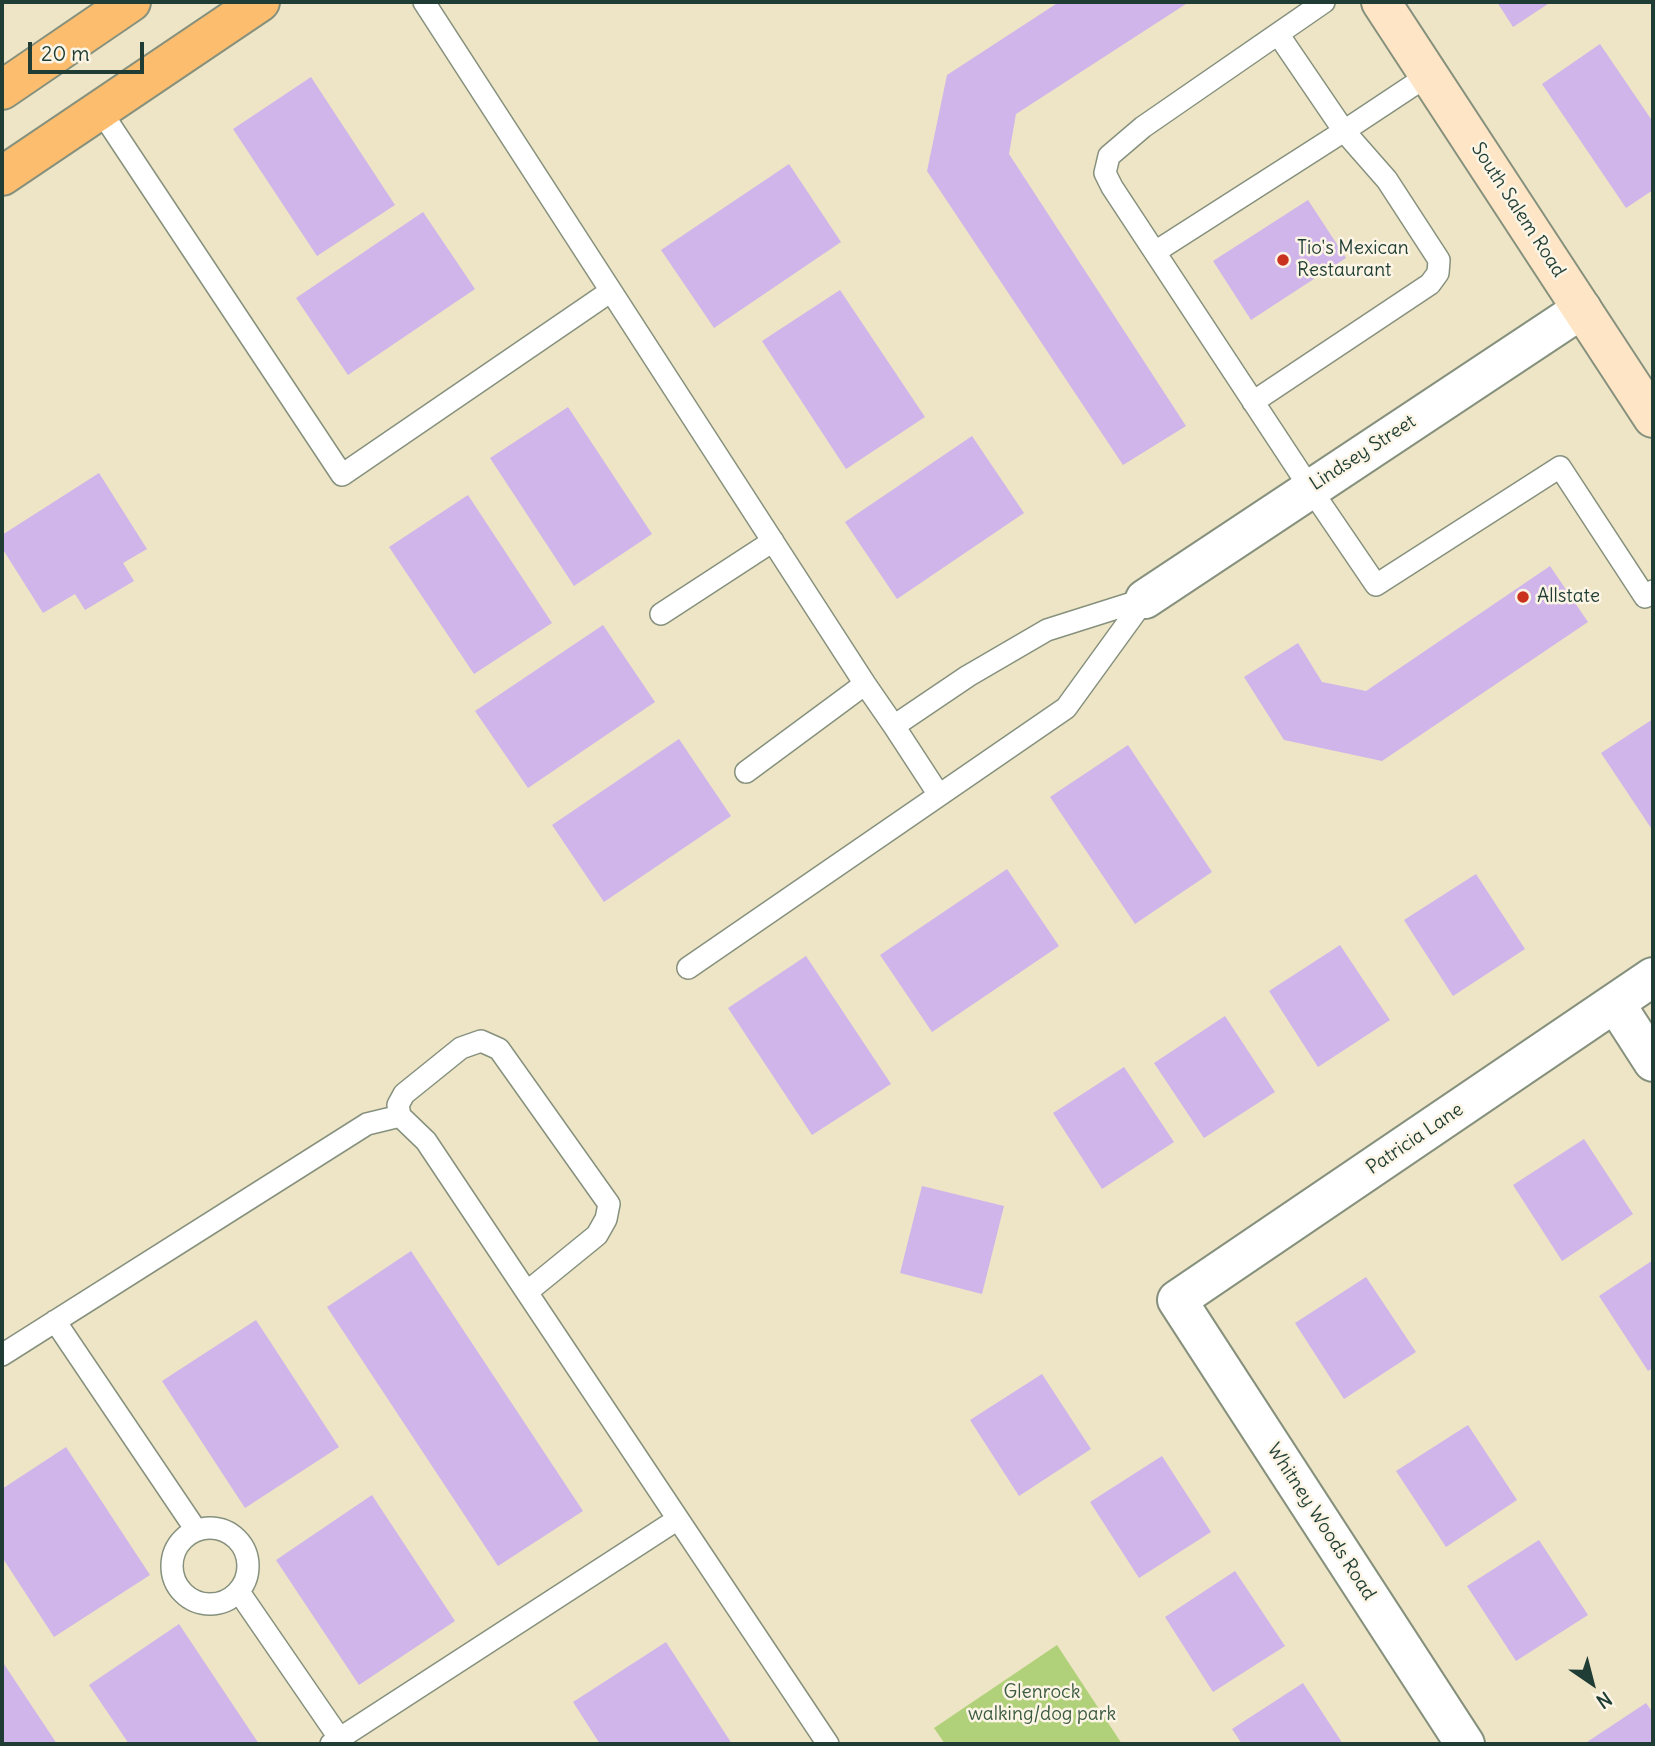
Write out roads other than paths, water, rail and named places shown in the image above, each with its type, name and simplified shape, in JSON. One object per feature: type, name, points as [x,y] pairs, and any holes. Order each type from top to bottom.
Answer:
[{"type":"main road","points":[[2,90],[131,2]]},
{"type":"main road","points":[[2,176],[260,2]]},
{"type":"main road","name":"South Salem Road","points":[[1381,2],[1653,418]]},
{"type":"street","name":"Lindsey Street","points":[[1145,599],[1582,309]]},
{"type":"street","name":"Patricia Lane","points":[[1177,1300],[1653,977]]},
{"type":"street","points":[[1615,1003],[1653,1062]]},
{"type":"street","name":"Whitney Woods Road","points":[[1177,1300],[1465,1744]]},
{"type":"lane","points":[[424,2],[939,795]]},
{"type":"lane","points":[[1324,2],[1143,127],[1109,156],[1105,173],[1112,187],[1376,585],[1560,467],[1645,597],[1653,591]]},
{"type":"lane","points":[[1253,402],[1430,284],[1438,273],[1439,260],[1387,180],[1344,131],[1278,34]]},
{"type":"lane","points":[[1155,252],[1430,74]]},
{"type":"lane","points":[[100,110],[342,475],[611,291]]},
{"type":"lane","points":[[661,614],[773,541]]},
{"type":"lane","points":[[894,726],[968,676],[1047,630],[1145,599]]},
{"type":"lane","points":[[688,968],[1066,708],[1145,599]]},
{"type":"lane","points":[[746,772],[865,684]]},
{"type":"lane","points":[[527,1292],[597,1235],[606,1219],[609,1204],[499,1049],[481,1041],[461,1048],[404,1094],[398,1105],[400,1116],[426,1141],[828,1744]]},
{"type":"lane","points":[[2,1355],[367,1124],[400,1116]]},
{"type":"lane","points":[[55,1321],[196,1531]]},
{"type":"lane","points":[[239,1592],[336,1741],[678,1519]]},
{"type":"lane","points":[[208,1527],[233,1535],[242,1544],[248,1556],[249,1569],[239,1592],[229,1600],[217,1604],[193,1601],[182,1593],[175,1583],[172,1571],[173,1558],[184,1537],[208,1527]]},
{"type":"place","name":"Tio's Mexican Restaurant","points":[[1283,260]]},
{"type":"place","name":"Allstate","points":[[1523,597]]},
{"type":"park label","name":"Glenrock walking/dog park","points":[[1042,1704]]}]
